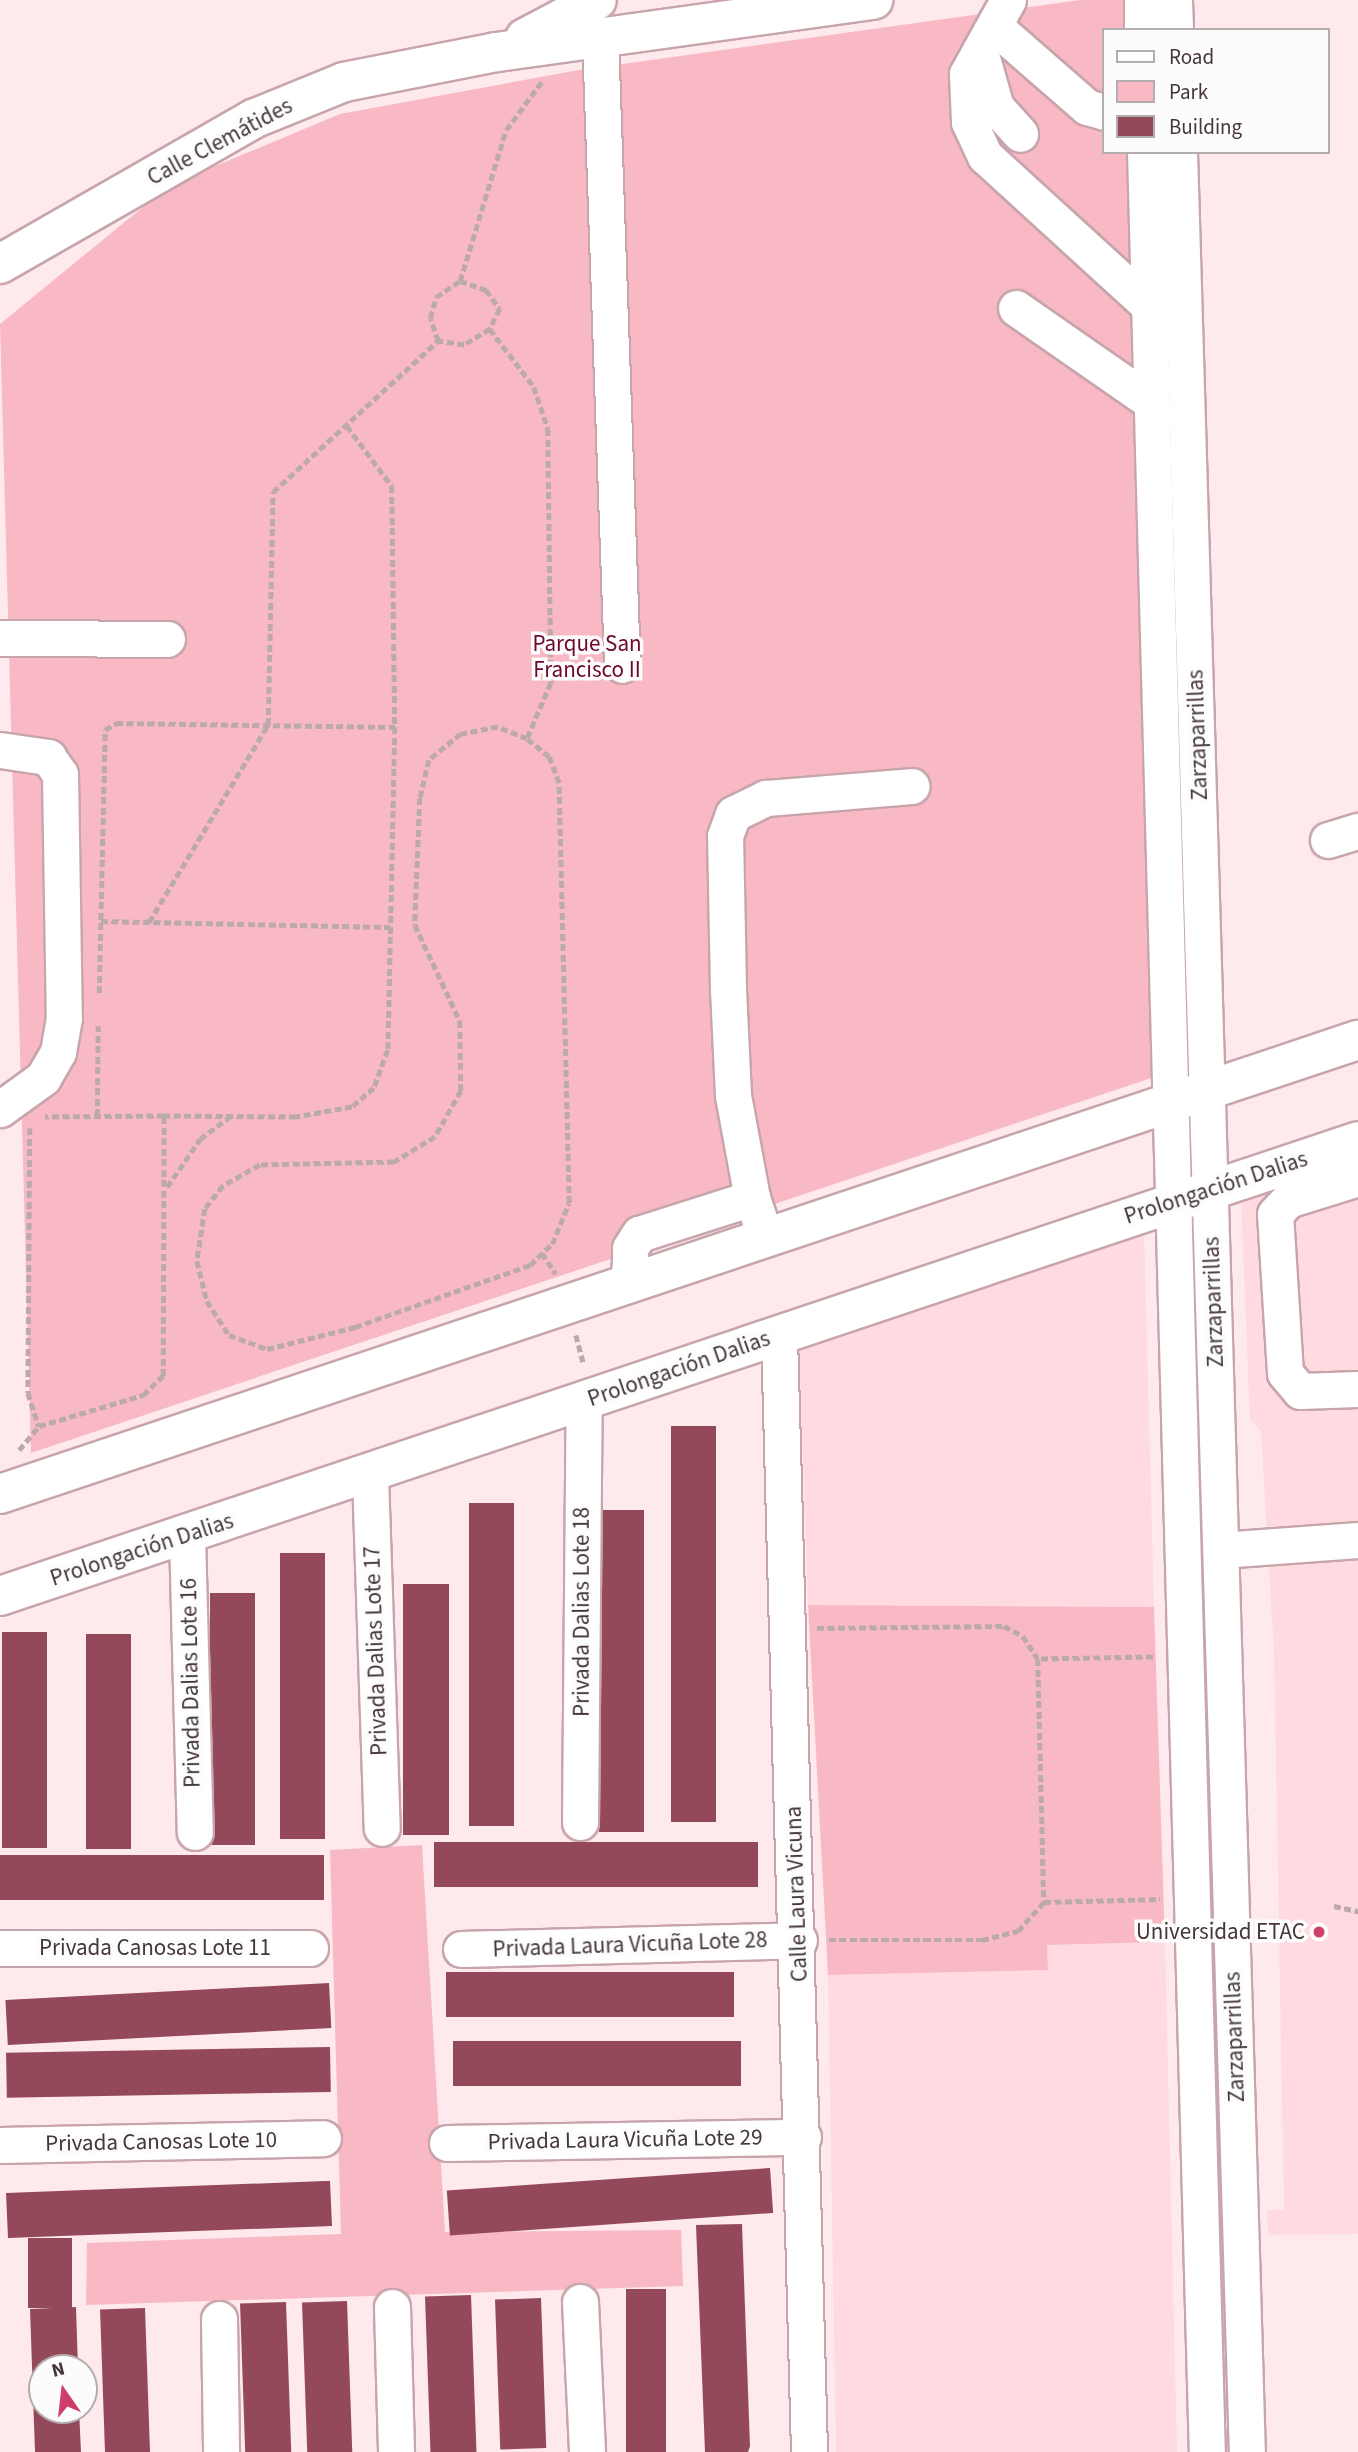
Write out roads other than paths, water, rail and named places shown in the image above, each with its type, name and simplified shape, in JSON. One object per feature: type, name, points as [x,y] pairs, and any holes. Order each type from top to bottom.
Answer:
[{"type":"main road","name":"Calle Clemátides","points":[[497,52],[597,0]]},
{"type":"main road","name":"Calle Clemátides","points":[[0,264],[253,120],[344,82],[497,52],[873,0]]},
{"type":"main road","points":[[0,1494],[1358,1040]]},
{"type":"main road","name":"Prolongación Dalias","points":[[0,1596],[370,1475],[1358,1141]]},
{"type":"street","points":[[1142,0],[1142,28]]},
{"type":"street","points":[[1174,0],[1175,28]]},
{"type":"street","points":[[994,26],[1087,107],[1102,111]]},
{"type":"street","points":[[994,26],[996,107],[1020,134]]},
{"type":"street","points":[[994,26],[964,97],[985,156],[1149,305]]},
{"type":"street","points":[[585,40],[622,665]]},
{"type":"street","name":"Zarzaparrillas","points":[[1145,154],[1168,1105],[1193,1195],[1221,1550],[1247,2452]]},
{"type":"street","name":"Zarzaparrillas","points":[[1179,154],[1209,1091],[1193,1195],[1187,1656],[1207,2452]]},
{"type":"street","points":[[1016,308],[1151,402]]},
{"type":"street","points":[[0,638],[167,639]]},
{"type":"street","points":[[0,750],[48,757],[60,774],[64,1018],[58,1052],[43,1078],[0,1109]]},
{"type":"street","points":[[767,1239],[752,1198],[733,1095],[725,836],[733,814],[766,797],[912,786]]},
{"type":"street","points":[[1358,1178],[1288,1200],[1275,1214],[1285,1373],[1300,1391],[1358,1389]]},
{"type":"street","points":[[629,1284],[630,1248],[639,1234],[752,1198]]},
{"type":"street","name":"Calle Laura Vicuna","points":[[779,1335],[799,1940],[809,2452]]},
{"type":"street","name":"Privada Dalias Lote 18","points":[[580,1822],[589,1400]]},
{"type":"street","name":"Privada Dalias Lote 17","points":[[370,1475],[382,1828]]},
{"type":"street","name":"Privada Dalias Lote 16","points":[[187,1535],[195,1832]]},
{"type":"street","points":[[1221,1550],[1358,1540]]},
{"type":"street","name":"Privada Laura Vicuña Lote 28","points":[[461,1949],[799,1940]]},
{"type":"street","name":"Privada Canosas Lote 11","points":[[0,1948],[310,1948]]},
{"type":"street","name":"Privada Laura Vicuña Lote 29","points":[[447,2143],[803,2137]]},
{"type":"street","name":"Privada Canosas Lote 10","points":[[0,2145],[323,2138]]},
{"type":"street","points":[[580,2302],[587,2452]]},
{"type":"street","points":[[391,2307],[396,2452]]},
{"type":"street","points":[[219,2319],[221,2452]]},
{"type":"place","name":"Universidad ETAC","points":[[1319,1932]]},
{"type":"park label","name":"Parque San Francisco II","points":[[587,657]]}]
